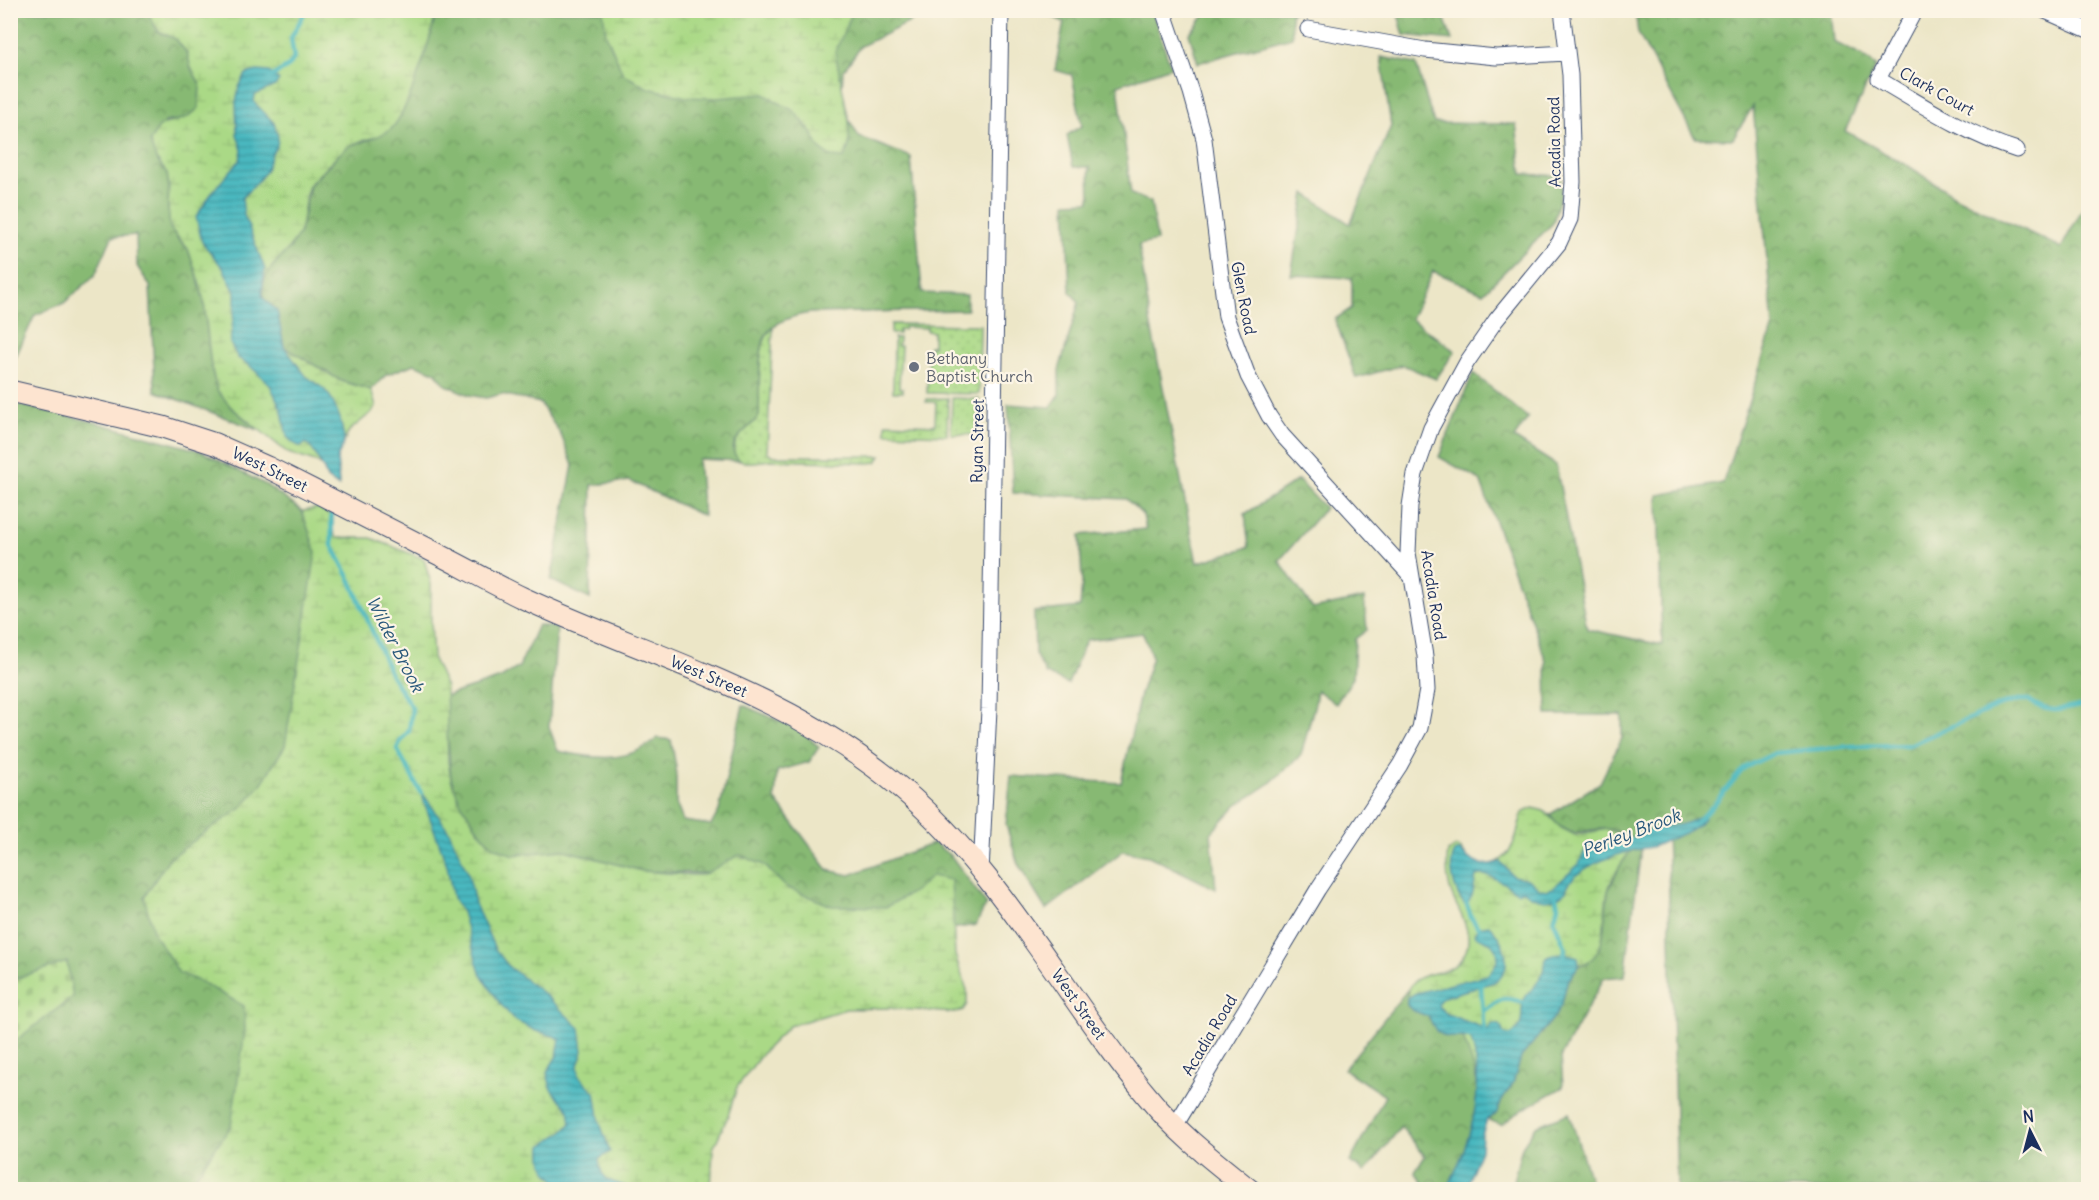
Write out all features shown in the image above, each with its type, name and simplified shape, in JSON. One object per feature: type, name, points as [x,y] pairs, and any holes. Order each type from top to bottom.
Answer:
[{"type":"main road","name":"West Street","points":[[10,390],[160,426],[197,437],[267,466],[522,597],[733,686],[802,720],[861,757],[903,790],[951,835],[1020,920],[1147,1097],[1242,1187]]},
{"type":"street","name":"Ryan Street","points":[[981,872],[990,698],[1001,10]]},
{"type":"street","name":"Glen Road","points":[[1162,10],[1201,125],[1209,167],[1225,309],[1232,338],[1248,376],[1282,435],[1410,575]]},
{"type":"street","name":"Acadia Road","points":[[1175,1126],[1278,953],[1414,741],[1423,715],[1427,678],[1410,575],[1407,538],[1415,474],[1428,436],[1467,362],[1496,320],[1559,243],[1570,219],[1573,182],[1570,75],[1562,10]]},
{"type":"street","name":"Clark Court","points":[[1915,10],[1878,79],[1925,107],[1996,144],[2017,150]]},
{"type":"street","points":[[2043,10],[2088,30]]},
{"type":"street","points":[[1308,29],[1425,50],[1496,57],[1567,53]]},
{"type":"green space","points":[[1338,10],[1338,14],[1291,12],[1292,37],[1198,63],[1189,34],[1208,11]]},
{"type":"green space","points":[[11,11],[147,11],[158,31],[176,39],[187,53],[191,68],[200,84],[199,108],[186,119],[165,122],[156,159],[167,173],[168,208],[177,238],[188,249],[198,278],[204,302],[211,366],[217,390],[231,407],[258,430],[155,391],[150,286],[137,266],[136,235],[112,237],[95,275],[64,303],[35,315],[11,364]]},
{"type":"green space","points":[[147,11],[436,11],[412,91],[398,120],[386,133],[349,146],[310,184],[299,233],[270,270],[263,287],[263,298],[277,311],[284,347],[341,381],[371,390],[376,406],[349,431],[337,458],[339,487],[327,478],[324,468],[318,463],[288,453],[231,407],[217,390],[211,366],[204,302],[198,278],[188,249],[170,228],[167,173],[156,159],[150,142],[160,127],[187,117],[199,108],[200,84],[191,68],[187,53],[176,39],[158,31]]},
{"type":"green space","points":[[436,11],[919,11],[918,18],[861,46],[843,71],[841,106],[859,137],[911,157],[922,293],[967,295],[967,310],[811,313],[780,322],[770,330],[763,342],[759,416],[735,442],[733,448],[740,461],[698,459],[703,516],[630,481],[592,485],[590,599],[551,580],[573,465],[561,435],[540,403],[502,394],[486,398],[469,395],[446,385],[435,372],[414,364],[386,375],[371,390],[341,381],[284,347],[279,326],[263,298],[263,280],[275,260],[290,248],[300,232],[310,185],[347,146],[371,139],[391,129],[403,111],[422,63]]},
{"type":"green space","points":[[603,11],[853,11],[835,52],[849,121],[849,145],[844,158],[831,157],[819,148],[812,133],[794,111],[764,94],[716,98],[686,97],[648,88],[623,74],[606,34]]},
{"type":"green space","points":[[1040,11],[1152,11],[1171,67],[1118,85],[1131,194],[1151,202],[1157,241],[1139,245],[1151,326],[1197,563],[1249,547],[1245,514],[1298,480],[1325,508],[1279,561],[1313,609],[1364,598],[1367,630],[1355,639],[1353,678],[1336,704],[1317,690],[1301,755],[1269,784],[1236,806],[1211,833],[1216,889],[1149,856],[1123,851],[1046,910],[1018,864],[1006,825],[1011,776],[1121,783],[1140,694],[1152,657],[1143,633],[1086,640],[1068,684],[1046,674],[1035,654],[1034,612],[1080,607],[1082,582],[1080,535],[1146,529],[1143,515],[1126,499],[1013,493],[1008,404],[1051,407],[1059,395],[1059,370],[1079,302],[1070,292],[1066,202],[1090,201],[1089,167],[1073,167],[1067,135],[1082,126],[1072,75],[1055,70],[1064,22]]},
{"type":"green space","points":[[1397,11],[1442,11],[1452,40],[1404,35]]},
{"type":"green space","points":[[1635,11],[1831,11],[1834,42],[1876,66],[1845,131],[1910,167],[1956,197],[2061,248],[2083,208],[2088,193],[2088,1189],[1677,1189],[1667,827],[1653,828],[1634,838],[1606,829],[1576,833],[1566,830],[1549,815],[1600,783],[1622,738],[1622,715],[1547,715],[1546,661],[1480,480],[1439,457],[1473,373],[1528,418],[1514,438],[1556,465],[1587,629],[1662,645],[1658,495],[1723,483],[1773,326],[1753,106],[1733,139],[1695,138],[1638,33]]},
{"type":"green space","points":[[1381,57],[1416,64],[1434,123],[1516,124],[1522,174],[1561,176],[1561,193],[1553,223],[1483,293],[1433,271],[1411,319],[1455,351],[1436,379],[1403,365],[1356,378],[1335,319],[1352,308],[1352,278],[1291,275],[1305,193],[1350,224],[1391,126]]},
{"type":"green space","points":[[891,324],[980,325],[979,394],[927,393],[929,346],[933,346],[933,332],[927,331],[927,328],[905,327],[904,330],[899,330],[899,334],[891,334]]},
{"type":"green space","points":[[773,328],[767,452],[774,456],[881,456],[877,462],[770,460],[748,462],[737,459],[734,448],[737,439],[741,432],[759,416],[760,356],[767,335]]},
{"type":"green space","points":[[894,338],[899,338],[898,346],[901,346],[899,388],[903,388],[903,392],[893,392]]},
{"type":"green space","points":[[948,398],[947,435],[886,433],[886,423],[935,425],[936,402],[926,402],[927,399]]},
{"type":"green space","points":[[952,398],[979,399],[979,435],[951,434]]},
{"type":"green space","points":[[11,403],[94,422],[201,451],[266,485],[302,511],[348,639],[376,1189],[11,1189],[11,1044],[49,1014],[11,980]]},
{"type":"green space","points":[[318,508],[333,517],[333,530],[336,538],[371,538],[424,559],[431,584],[433,659],[446,687],[448,761],[451,779],[460,802],[492,846],[513,855],[564,850],[642,871],[692,875],[703,875],[739,855],[764,865],[786,887],[832,906],[886,907],[915,891],[932,876],[951,880],[955,955],[967,990],[967,1004],[963,1010],[953,1013],[888,1008],[846,1009],[789,1026],[764,1051],[737,1087],[728,1116],[713,1149],[711,1189],[186,1189],[231,1126],[245,1030],[244,1006],[201,982],[179,973],[154,934],[144,897],[168,860],[240,809],[260,786],[285,746],[316,552],[302,511]]},
{"type":"green space","points":[[538,625],[557,628],[549,727],[558,751],[585,756],[622,756],[658,738],[671,740],[676,767],[676,803],[683,821],[711,825],[719,811],[743,705],[800,730],[819,747],[809,762],[777,771],[775,799],[828,870],[850,875],[934,843],[952,857],[986,904],[976,925],[882,940],[745,875],[642,871],[564,850],[513,855],[492,846],[459,802],[451,779],[448,742],[427,702],[501,678],[519,667]]},
{"type":"green space","points":[[1533,808],[1544,811],[1561,828],[1575,835],[1607,829],[1631,838],[1631,850],[1610,885],[1603,935],[1596,954],[1589,961],[1579,965],[1567,982],[1562,1003],[1555,1016],[1521,1057],[1513,1083],[1496,1114],[1491,1118],[1476,1111],[1477,1077],[1463,1037],[1447,1037],[1437,1032],[1428,1016],[1412,1010],[1407,1005],[1408,992],[1412,983],[1419,978],[1453,966],[1466,950],[1468,941],[1465,923],[1449,884],[1448,852],[1459,847],[1471,861],[1484,865],[1501,860],[1512,847],[1522,813]]},
{"type":"green space","points":[[1641,848],[1625,976],[1604,978],[1561,1056],[1563,1087],[1522,1110],[1501,1125],[1487,1119],[1496,1114],[1513,1083],[1521,1057],[1555,1015],[1562,1003],[1567,982],[1579,965],[1587,963],[1603,935],[1608,891],[1621,864],[1631,850]]},
{"type":"green space","points":[[67,962],[73,997],[11,1044],[11,980]]},
{"type":"green space","points":[[1408,989],[1407,1005],[1412,1010],[1428,1016],[1432,1024],[1463,1037],[1476,1077],[1475,1115],[1464,1151],[1447,1189],[1428,1189],[1415,1172],[1425,1156],[1401,1127],[1365,1172],[1350,1162],[1385,1096],[1344,1069]]},
{"type":"green space","points":[[1569,1113],[1593,1189],[1511,1189],[1522,1147],[1536,1126]]},
{"type":"water","points":[[257,71],[269,72],[279,80],[275,86],[255,95],[254,102],[274,123],[278,137],[277,146],[266,170],[242,198],[244,215],[265,269],[263,298],[277,311],[284,347],[306,376],[324,389],[340,418],[344,439],[337,458],[339,487],[327,478],[318,459],[306,443],[301,447],[287,437],[282,411],[270,385],[238,358],[230,343],[235,292],[223,268],[202,242],[196,217],[213,191],[240,160],[242,150],[237,134],[236,102],[239,87],[246,74]]},
{"type":"water","points":[[419,788],[449,831],[468,873],[475,904],[495,949],[509,967],[543,993],[580,1028],[583,1051],[578,1065],[579,1076],[595,1092],[600,1123],[610,1152],[599,1159],[600,1167],[605,1178],[632,1189],[602,1190],[572,1187],[559,1182],[549,1174],[543,1163],[542,1146],[564,1131],[571,1123],[569,1110],[551,1089],[547,1072],[557,1056],[560,1039],[514,1020],[480,973],[462,912],[453,898],[447,865]]},
{"type":"water","points":[[1699,816],[1704,818],[1682,834],[1655,846],[1616,855],[1594,864],[1576,876],[1569,883],[1566,891],[1550,900],[1533,897],[1523,890],[1517,892],[1497,879],[1481,875],[1476,876],[1472,895],[1465,905],[1453,879],[1453,857],[1456,851],[1460,851],[1479,864],[1501,862],[1513,876],[1527,879],[1541,889],[1547,890],[1554,887],[1579,864],[1588,844],[1614,843],[1622,838],[1634,838],[1653,828],[1679,825]]},
{"type":"water","points":[[1489,925],[1503,946],[1505,970],[1494,982],[1444,997],[1439,1001],[1438,1006],[1447,1014],[1487,1031],[1492,1024],[1500,1025],[1504,1034],[1511,1035],[1521,1022],[1524,1000],[1541,977],[1547,956],[1558,953],[1570,954],[1578,957],[1579,965],[1567,982],[1562,1003],[1555,1016],[1521,1057],[1513,1083],[1496,1114],[1487,1119],[1482,1135],[1481,1150],[1465,1189],[1447,1189],[1463,1153],[1474,1116],[1477,1097],[1476,1059],[1471,1039],[1447,1037],[1437,1032],[1428,1016],[1412,1010],[1407,1005],[1407,998],[1416,993],[1487,975],[1497,961],[1497,952],[1490,943],[1474,935],[1480,927]]},
{"type":"waterway","name":"Wilder Brook","points":[[269,78],[289,66],[294,58],[291,38],[306,10]]},
{"type":"waterway","name":"Wilder Brook","points":[[331,507],[332,545],[351,581],[391,675],[412,708],[409,731],[397,749],[421,793]]},
{"type":"waterway","name":"Perley Brook","points":[[1697,820],[1709,810],[1744,768],[1775,753],[1851,746],[1909,745],[1998,706],[2018,700],[2029,700],[2050,710],[2088,704]]},
{"type":"waterway","points":[[1555,893],[1558,906],[1554,921],[1565,946],[1564,959]]},
{"type":"waterway","name":"Perley Brook","points":[[1465,899],[1471,917],[1481,932]]},
{"type":"waterway","points":[[1482,983],[1485,1034]]},
{"type":"waterway","points":[[1484,1011],[1504,999],[1527,1003]]},
{"type":"place","name":"Bethany Baptist Church","points":[[914,367]]}]
